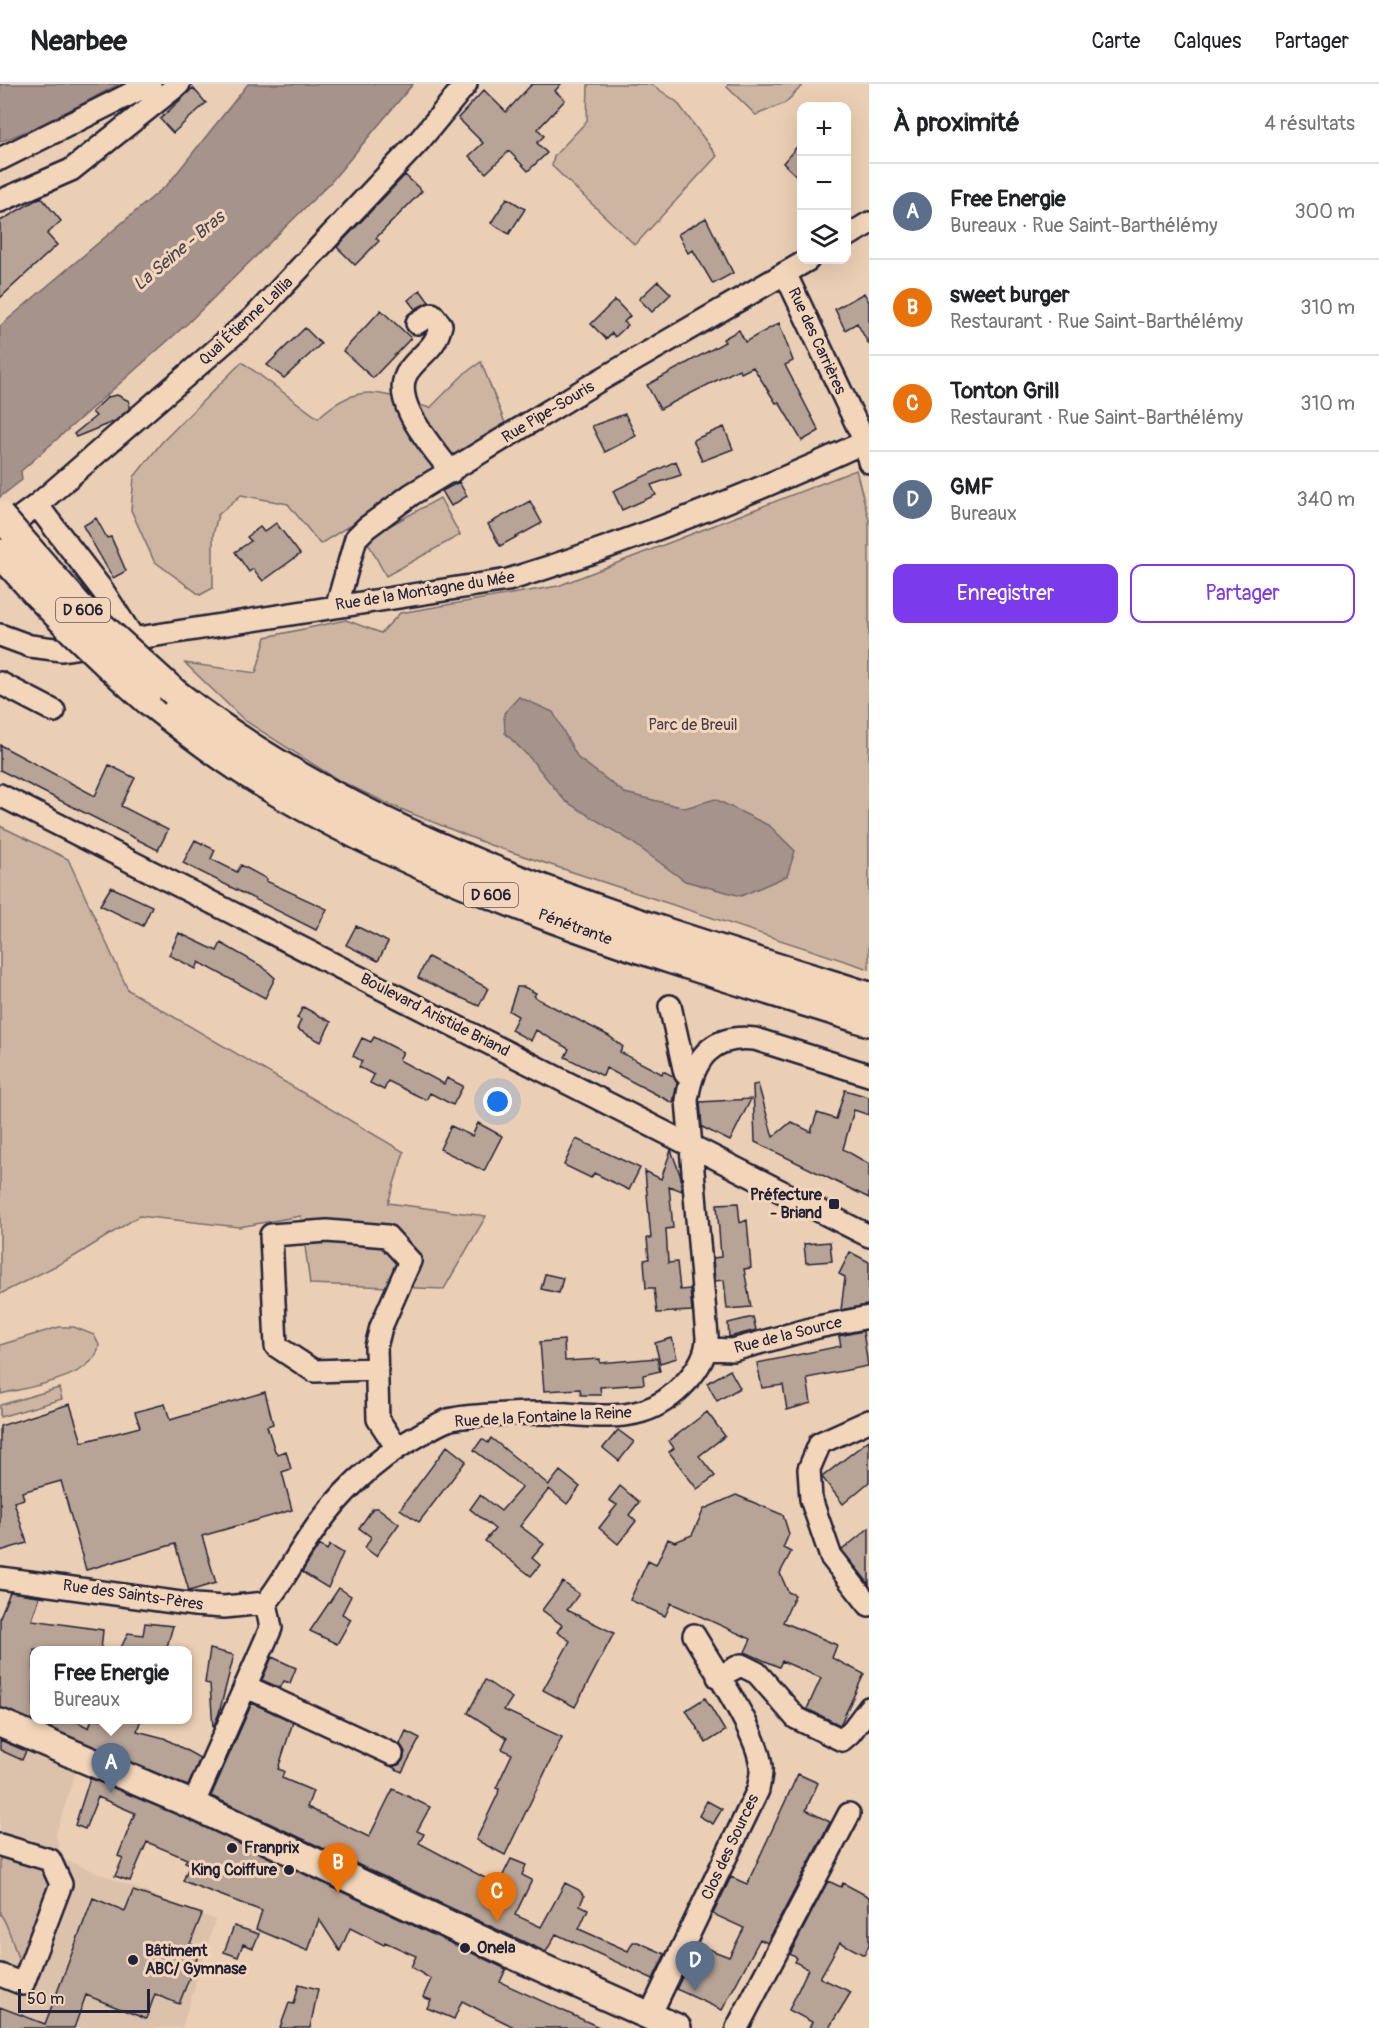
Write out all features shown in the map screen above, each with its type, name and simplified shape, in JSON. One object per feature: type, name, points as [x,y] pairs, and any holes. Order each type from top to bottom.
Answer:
[{"type":"main road","name":"Pénétrante","points":[[0,516],[78,605],[175,693],[216,725],[282,768],[417,837],[505,875],[616,914],[869,996]]},
{"type":"main road","name":"Pénétrante","points":[[0,553],[38,596],[116,673],[146,699],[211,749],[277,792],[326,820],[442,875],[599,936],[869,1022]]},
{"type":"main road","points":[[0,1723],[193,1805],[520,1958],[677,2028]]},
{"type":"street","points":[[0,159],[150,84]]},
{"type":"street","points":[[0,201],[71,170],[179,84]]},
{"type":"street","name":"Quai Étienne Lallia","points":[[0,532],[37,505],[254,317],[420,140],[466,84]]},
{"type":"street","points":[[851,234],[869,223]]},
{"type":"street","name":"Rue Pipe-Souris","points":[[337,605],[356,538],[412,494],[595,383],[801,264]]},
{"type":"street","name":"Rue des Carrières","points":[[785,273],[868,448]]},
{"type":"street","points":[[417,323],[432,314],[441,325],[438,337],[428,352],[409,370],[401,388],[405,405],[451,472]]},
{"type":"street","name":"Rue de la Montagne du Mée","points":[[0,635],[30,646],[62,650],[337,605],[508,580],[552,566],[760,488],[833,456],[868,448]]},
{"type":"street","points":[[37,505],[103,591],[134,639]]},
{"type":"street","points":[[0,683],[54,711]]},
{"type":"street","name":"Boulevard Aristide Briand","points":[[0,795],[869,1236]]},
{"type":"street","points":[[669,1006],[685,1073],[690,1078]]},
{"type":"street","points":[[707,1349],[687,1100],[690,1078],[696,1063],[705,1053],[737,1037],[756,1039],[869,1075]]},
{"type":"street","points":[[377,1369],[314,1371],[276,1346],[271,1235],[327,1231],[387,1236],[410,1261],[381,1327],[376,1347],[377,1369],[378,1419],[397,1448]]},
{"type":"street","name":"Rue de la Source","points":[[707,1349],[733,1350],[818,1327],[869,1317]]},
{"type":"street","name":"Rue de la Fontaine la Reine","points":[[266,1603],[331,1510],[378,1461],[397,1448],[450,1420],[543,1413],[597,1416],[643,1411],[674,1392],[700,1366],[707,1349]]},
{"type":"street","points":[[869,1421],[820,1443],[809,1469],[811,1499],[831,1557],[869,1605]]},
{"type":"street","name":"Rue des Saints-Pères","points":[[0,1578],[195,1605],[224,1607],[266,1603]]},
{"type":"street","points":[[193,1805],[271,1628],[266,1603]]},
{"type":"street","name":"Clos des Sources","points":[[650,2015],[758,1790],[761,1767],[756,1747],[693,1635]]},
{"type":"street","points":[[718,1677],[741,1665],[757,1673],[796,1718],[842,1740],[869,1708]]},
{"type":"street","points":[[245,1686],[392,1754]]},
{"type":"street","points":[[737,2028],[849,1814]]},
{"type":"street","points":[[0,1845],[50,1860],[61,1884],[23,1984],[0,1975]]},
{"type":"shaded area","points":[[0,1740],[76,1771],[56,1834],[61,1858],[215,1920],[182,2028],[0,2028]]},
{"type":"green space","points":[[588,84],[651,84],[677,102],[717,156],[635,245],[552,166],[554,156],[587,121]]},
{"type":"green space","points":[[728,84],[804,84],[785,103],[756,115],[727,87]]},
{"type":"green space","points":[[242,362],[318,418],[346,398],[359,394],[385,395],[430,408],[465,373],[481,362],[507,428],[320,544],[288,504],[241,495],[218,515],[213,535],[213,588],[200,595],[154,561],[131,510],[134,477],[162,442]]},
{"type":"green space","name":"Parc de Breuil","points":[[856,470],[869,520],[869,969],[490,845],[393,806],[338,780],[244,720],[185,663],[256,673],[266,637],[346,620],[381,633],[400,613],[558,586]]},
{"type":"green space","points":[[440,498],[460,535],[386,576],[366,539]]},
{"type":"green space","points":[[0,826],[68,859],[128,990],[404,1152],[388,1203],[486,1216],[444,1289],[310,1284],[301,1216],[239,1227],[139,1216],[75,1256],[0,1294]]},
{"type":"green space","points":[[59,1327],[74,1327],[94,1335],[99,1345],[95,1356],[86,1366],[74,1373],[43,1384],[1,1394],[0,1345]]},
{"type":"green space","points":[[59,1388],[62,1399],[0,1417],[0,1405]]},
{"type":"green space","points":[[5,1856],[44,1869],[51,1881],[21,1966],[6,1924],[0,1914],[0,1859]]},
{"type":"water","points":[[0,84],[119,84],[49,122],[0,142]]},
{"type":"water","name":"La Seine - Bras","points":[[248,84],[413,84],[330,183],[189,322],[21,471],[22,480],[0,497],[0,326],[168,184]]},
{"type":"water","points":[[519,697],[553,712],[578,758],[625,793],[685,808],[715,799],[770,826],[795,851],[787,876],[741,896],[685,881],[629,840],[565,801],[530,758],[505,733],[504,713]]},
{"type":"building","points":[[532,84],[561,84],[555,91],[565,100],[538,129],[544,136],[537,143],[547,153],[528,171],[509,151],[486,173],[469,156],[483,143],[458,118],[484,90],[506,112]]},
{"type":"building","points":[[193,88],[206,103],[173,133],[160,119]]},
{"type":"building","points":[[797,147],[797,176],[783,163]]},
{"type":"building","points":[[405,175],[422,191],[376,238],[379,241],[355,265],[337,247]]},
{"type":"building","points":[[41,197],[61,221],[47,234],[57,245],[0,298],[0,221]]},
{"type":"building","points":[[507,198],[525,209],[509,234],[491,223]]},
{"type":"building","points":[[706,218],[733,273],[713,284],[693,250],[688,253],[678,234]]},
{"type":"building","points":[[658,281],[671,294],[652,312],[639,299]]},
{"type":"building","points":[[420,290],[429,302],[415,309],[408,300]]},
{"type":"building","points":[[864,293],[869,302],[869,345],[857,323],[845,330],[835,309]]},
{"type":"building","points":[[615,300],[630,316],[624,322],[628,325],[615,337],[612,333],[606,339],[591,324]]},
{"type":"building","points":[[381,310],[411,338],[373,378],[343,351]]},
{"type":"building","points":[[779,323],[793,361],[785,365],[819,431],[802,441],[779,402],[776,403],[753,367],[741,373],[739,369],[660,409],[647,385],[725,342],[723,339],[739,330],[745,342]]},
{"type":"building","points":[[305,328],[321,344],[284,378],[267,365]]},
{"type":"building","points":[[117,395],[129,401],[129,409],[115,421],[76,437],[74,434],[96,416],[92,412],[108,397]]},
{"type":"building","points":[[625,414],[636,436],[605,452],[592,426]]},
{"type":"building","points":[[724,427],[733,449],[702,461],[693,440]]},
{"type":"building","points":[[676,461],[681,475],[651,485],[656,495],[622,510],[613,491]]},
{"type":"building","points":[[459,482],[467,496],[451,506],[442,491]]},
{"type":"building","points":[[530,501],[542,523],[500,546],[488,524]]},
{"type":"building","points":[[96,518],[107,538],[111,537],[126,571],[113,578],[83,526]]},
{"type":"building","points":[[276,523],[300,554],[263,581],[253,569],[249,572],[235,552],[251,541],[247,537],[260,527],[264,532]]},
{"type":"building","points":[[0,745],[95,796],[109,765],[135,778],[121,806],[168,830],[158,850],[0,770]]},
{"type":"building","points":[[195,840],[215,850],[211,859],[237,872],[241,865],[267,879],[266,881],[327,909],[316,930],[183,863]]},
{"type":"building","points":[[111,887],[152,906],[143,926],[100,905]]},
{"type":"building","points":[[356,926],[388,942],[378,961],[346,945]]},
{"type":"building","points":[[179,933],[217,951],[221,943],[263,967],[275,978],[265,998],[199,962],[196,969],[169,955]]},
{"type":"building","points":[[428,957],[488,988],[479,1006],[418,978]]},
{"type":"building","points":[[517,987],[524,987],[536,993],[534,996],[538,999],[609,1036],[623,1047],[620,1052],[662,1074],[663,1071],[673,1076],[677,1083],[673,1103],[606,1068],[603,1076],[565,1057],[569,1049],[536,1030],[531,1041],[511,1030],[518,1016],[509,1011]]},
{"type":"building","points":[[303,1007],[331,1022],[321,1042],[297,1029],[301,1020],[297,1018]]},
{"type":"building","points":[[374,1037],[403,1052],[399,1060],[444,1084],[447,1078],[463,1086],[453,1105],[430,1093],[426,1100],[388,1081],[384,1090],[370,1083],[374,1075],[359,1067],[362,1061],[353,1056],[362,1038],[371,1042]]},
{"type":"building","points":[[758,1084],[773,1137],[791,1122],[811,1132],[817,1113],[836,1119],[845,1090],[869,1097],[869,1115],[854,1110],[843,1149],[869,1164],[869,1198],[755,1142],[753,1085]]},
{"type":"building","points":[[751,1099],[730,1141],[702,1127],[700,1102]]},
{"type":"building","points":[[478,1123],[502,1136],[484,1171],[440,1149],[451,1126],[472,1136]]},
{"type":"building","points":[[576,1139],[640,1168],[629,1190],[594,1173],[591,1178],[564,1165]]},
{"type":"building","points":[[671,1150],[681,1177],[682,1191],[669,1186],[673,1228],[666,1229],[668,1263],[677,1262],[680,1290],[690,1289],[692,1311],[657,1313],[654,1288],[646,1288],[644,1260],[649,1259],[647,1238],[651,1238],[645,1171],[661,1179]]},
{"type":"building","points":[[738,1203],[740,1223],[747,1220],[751,1268],[744,1269],[751,1307],[727,1309],[724,1280],[715,1281],[713,1258],[721,1257],[717,1204]]},
{"type":"building","points":[[830,1242],[832,1261],[806,1263],[804,1244]]},
{"type":"building","points":[[850,1252],[869,1262],[869,1305],[841,1310],[845,1277],[839,1274]]},
{"type":"building","points":[[545,1274],[563,1278],[559,1293],[541,1289]]},
{"type":"building","points":[[753,1317],[756,1330],[729,1337],[728,1323]]},
{"type":"building","points":[[863,1331],[868,1366],[807,1378],[811,1403],[787,1410],[783,1385],[762,1388],[757,1363],[841,1346],[839,1336]]},
{"type":"building","points":[[672,1338],[677,1358],[660,1363],[655,1343]]},
{"type":"building","points":[[564,1340],[565,1361],[600,1359],[600,1363],[657,1358],[660,1371],[643,1375],[644,1384],[600,1387],[601,1395],[581,1395],[580,1389],[544,1391],[540,1342]]},
{"type":"building","points":[[730,1370],[740,1388],[717,1401],[707,1383]]},
{"type":"building","points":[[265,1392],[273,1424],[267,1426],[275,1451],[278,1454],[286,1451],[291,1469],[282,1472],[292,1510],[202,1536],[216,1583],[189,1591],[175,1544],[86,1570],[61,1481],[22,1492],[24,1499],[14,1502],[27,1543],[0,1551],[0,1426],[70,1404],[82,1442],[140,1427],[135,1412],[165,1404],[170,1420]]},
{"type":"building","points":[[707,1412],[725,1436],[699,1456],[715,1476],[697,1489],[669,1452],[674,1448],[669,1441]]},
{"type":"building","points":[[618,1430],[634,1442],[619,1461],[603,1448]]},
{"type":"building","points":[[491,1438],[549,1485],[560,1471],[580,1487],[567,1504],[549,1489],[520,1526],[544,1544],[532,1558],[540,1565],[531,1576],[485,1541],[495,1529],[470,1509],[480,1495],[501,1511],[522,1487],[474,1450],[482,1439],[488,1443]]},
{"type":"building","points":[[869,1440],[869,1482],[843,1504],[822,1477]]},
{"type":"building","points":[[447,1446],[466,1461],[419,1522],[400,1509]]},
{"type":"building","points":[[620,1486],[639,1502],[629,1515],[636,1521],[618,1544],[599,1528],[617,1505],[609,1500]]},
{"type":"building","points":[[736,1495],[783,1515],[789,1534],[783,1548],[791,1552],[780,1573],[788,1592],[795,1595],[783,1622],[837,1645],[832,1658],[864,1674],[840,1725],[807,1709],[821,1678],[782,1661],[779,1667],[745,1652],[751,1639],[671,1603],[665,1616],[630,1600],[648,1561],[656,1565],[668,1539],[675,1542],[692,1535],[704,1509]]},
{"type":"building","points":[[373,1508],[378,1508],[399,1524],[376,1556],[365,1548],[371,1537],[359,1528]]},
{"type":"building","points":[[869,1528],[869,1584],[842,1550]]},
{"type":"building","points":[[319,1545],[327,1550],[330,1545],[343,1553],[328,1588],[302,1572]]},
{"type":"building","points":[[563,1582],[579,1594],[567,1610],[614,1633],[575,1707],[543,1690],[570,1641],[557,1632],[562,1625],[542,1610]]},
{"type":"building","points":[[339,1588],[351,1596],[342,1614],[351,1619],[337,1644],[310,1631]]},
{"type":"building","points":[[10,1592],[40,1596],[32,1620],[103,1630],[101,1646],[30,1646],[30,1720],[0,1708],[0,1617]]},
{"type":"building","points":[[145,1623],[173,1626],[167,1646],[122,1646],[128,1633],[143,1635]]},
{"type":"building","points":[[210,1649],[234,1655],[213,1728],[210,1684],[205,1683]]},
{"type":"building","points":[[272,1657],[296,1668],[290,1683],[284,1681],[280,1688],[262,1680]]},
{"type":"building","points":[[485,1680],[512,1698],[504,1710],[562,1737],[505,1855],[476,1840],[498,1794],[499,1789],[496,1788],[512,1754],[502,1749],[507,1738],[468,1713]]},
{"type":"building","points":[[705,1698],[725,1731],[706,1743],[686,1710]]},
{"type":"building","points":[[252,1703],[293,1722],[278,1769],[284,1771],[282,1778],[313,1791],[307,1807],[369,1837],[393,1789],[430,1807],[417,1831],[424,1834],[419,1843],[498,1885],[511,1859],[526,1865],[522,1875],[532,1880],[515,1915],[541,1927],[565,1883],[579,1890],[584,1896],[580,1905],[588,1909],[579,1929],[628,1951],[633,1942],[638,1942],[665,1954],[653,1979],[556,1934],[546,1952],[211,1796]]},
{"type":"building","points":[[39,1724],[81,1724],[89,1728],[90,1724],[139,1724],[137,1731],[164,1738],[200,1758],[188,1786]]},
{"type":"building","points":[[406,1731],[420,1738],[402,1772],[390,1766],[399,1765],[403,1760],[405,1752],[400,1744]]},
{"type":"building","points":[[0,1740],[26,1751],[22,1760],[0,1750]]},
{"type":"building","points":[[798,1774],[818,1783],[806,1810],[830,1822],[767,1943],[760,1939],[722,2010],[676,1989],[698,1945],[729,1957],[744,1928],[713,1914],[731,1877],[747,1884]]},
{"type":"building","points":[[90,1778],[187,1819],[506,1969],[500,1982],[601,2028],[516,2028],[462,2001],[454,2019],[427,2008],[431,2000],[423,1997],[431,1979],[411,1967],[416,1956],[385,1942],[384,1945],[350,1928],[340,1951],[319,1919],[308,1951],[256,1929],[262,1911],[183,1881],[190,1864],[185,1862],[187,1859],[147,1842],[130,1881],[115,1876],[123,1858],[118,1856],[135,1813],[98,1797],[85,1829],[75,1825]]},
{"type":"building","points":[[707,1801],[722,1809],[713,1824],[699,1816]]},
{"type":"building","points":[[828,1881],[841,1887],[843,1883],[869,1897],[869,1945],[864,1955],[840,1942],[820,1978],[851,1992],[829,2028],[809,2028],[812,2022],[789,2010],[808,1969],[795,1962],[797,1958],[790,1954]]},
{"type":"building","name":"Bâtiment ABC/ Gymnase","points":[[133,1891],[202,1914],[190,1944],[201,1948],[179,2004],[155,1994],[146,2019],[86,1995],[74,2028],[0,2028],[0,2007],[45,2024],[93,1898],[125,1911]]},
{"type":"building","points":[[234,1926],[259,1934],[253,1948],[243,1944],[238,1957],[224,1952]]},
{"type":"building","points":[[299,1984],[318,1989],[310,2028],[280,2028],[289,2003],[294,2004]]},
{"type":"place","name":"Préfecture - Briand","points":[[834,1204]]},
{"type":"place","name":"Free Energie","points":[[111,1793]]},
{"type":"place","name":"Franprix","points":[[232,1848]]},
{"type":"place","name":"King Coiffure","points":[[289,1870]]},
{"type":"place","name":"sweet burger","points":[[338,1893]]},
{"type":"place","name":"Tonton Grill","points":[[497,1922]]},
{"type":"place","name":"Onela","points":[[465,1948]]},
{"type":"place","name":"Bâtiment ABC/ Gymnase","points":[[133,1960]]},
{"type":"place","name":"GMF","points":[[695,1991]]}]
